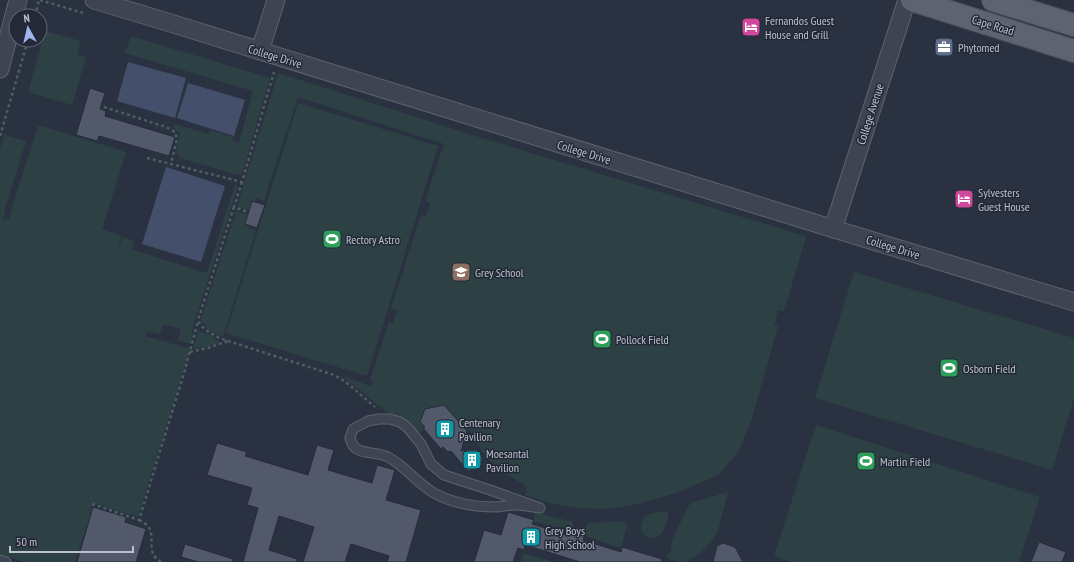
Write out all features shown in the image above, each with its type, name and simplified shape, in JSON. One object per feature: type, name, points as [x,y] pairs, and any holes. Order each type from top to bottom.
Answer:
[{"type":"main road","name":"Cape Road","points":[[912,0],[1074,51]]},
{"type":"main road","name":"Cape Road","points":[[993,0],[1074,25]]},
{"type":"street","points":[[0,69],[18,0]]},
{"type":"street","name":"College Drive","points":[[94,0],[833,229],[1074,302]]},
{"type":"street","points":[[260,51],[276,0]]},
{"type":"street","name":"College Avenue","points":[[833,229],[907,0]]},
{"type":"lane","points":[[390,419],[400,422],[408,428],[421,444],[431,464],[444,475],[540,508],[514,505],[484,506],[447,498],[426,488],[394,461],[377,453],[363,452],[353,447],[350,438],[353,429],[368,421],[390,419]]},
{"type":"lane","points":[[0,560],[6,562]]},
{"type":"path","points":[[0,136],[26,48]]},
{"type":"path","points":[[139,520],[190,352],[198,320],[275,72]]},
{"type":"path","points":[[104,107],[166,127],[175,132],[177,139],[171,164]]},
{"type":"path","points":[[147,158],[242,182]]},
{"type":"path","points":[[234,207],[248,212]]},
{"type":"path","points":[[198,320],[204,329],[219,338],[334,375],[351,385],[358,393],[390,419]]},
{"type":"path","points":[[190,352],[228,341]]},
{"type":"path","points":[[92,504],[139,520],[148,525],[151,531],[153,555],[155,559],[161,562]]},
{"type":"green space","points":[[48,32],[81,41],[77,55],[86,57],[72,105],[28,92],[40,48],[48,48]]},
{"type":"green space","points":[[131,36],[270,78],[242,174],[237,175],[180,158],[176,152],[180,133],[174,129],[175,124],[208,134],[210,130],[233,137],[233,141],[239,143],[253,91],[125,53]]},
{"type":"green space","points":[[278,73],[485,139],[805,236],[784,311],[778,310],[774,325],[778,326],[752,418],[739,451],[722,471],[716,476],[673,494],[629,506],[609,509],[576,508],[550,503],[525,495],[527,487],[500,470],[485,456],[469,430],[466,430],[444,405],[440,408],[438,406],[425,409],[420,422],[425,427],[419,433],[407,421],[389,414],[342,376],[371,386],[373,381],[370,380],[389,322],[393,324],[397,310],[391,308],[421,215],[426,216],[430,203],[425,201],[444,144],[298,97],[264,201],[256,198],[255,202],[252,201],[249,210],[237,206]]},
{"type":"green space","name":"Rectory Astro","points":[[298,103],[438,146],[367,376],[226,333]]},
{"type":"green space","points":[[38,126],[126,152],[102,229],[122,236],[117,252],[123,237],[134,241],[131,249],[133,250],[207,273],[235,184],[238,187],[193,327],[191,344],[178,340],[181,329],[163,324],[160,334],[147,331],[131,386],[146,336],[190,349],[138,517],[92,503],[91,506],[93,507],[75,562],[24,562],[0,554],[0,149],[4,135],[26,141],[3,220],[10,218],[10,212],[13,213],[11,211]]},
{"type":"green space","points":[[236,211],[248,214],[245,224],[248,225],[248,228],[256,230],[223,337],[208,330],[206,324],[202,322],[201,319]]},
{"type":"green space","name":"Osborn Field","points":[[854,272],[1074,338],[1074,398],[1052,470],[815,398]]},
{"type":"green space","points":[[198,331],[213,336],[220,343],[193,350]]},
{"type":"green space","name":"Martin Field","points":[[816,425],[1040,497],[1019,562],[792,562],[774,556]]},
{"type":"green space","points":[[728,492],[718,531],[708,545],[689,561],[676,561],[666,558],[671,551],[672,540],[689,505],[694,502]]},
{"type":"green space","points":[[664,511],[668,513],[668,516],[663,530],[656,538],[648,538],[641,531],[642,521],[650,514]]},
{"type":"green space","points":[[535,513],[573,522],[573,531],[533,521]]},
{"type":"green space","points":[[623,521],[627,525],[621,548],[585,536],[586,527],[590,523]]},
{"type":"green space","points":[[524,553],[553,562],[521,562]]},
{"type":"water","points":[[128,62],[186,78],[175,118],[117,101]]},
{"type":"water","points":[[188,83],[245,100],[234,136],[177,118]]},
{"type":"water","points":[[166,167],[225,186],[201,262],[142,244]]},
{"type":"building","points":[[90,88],[105,93],[100,109],[106,111],[105,116],[175,137],[169,156],[99,136],[97,141],[76,135]]},
{"type":"building","points":[[252,201],[265,205],[257,228],[245,224]]},
{"type":"building","name":"Centenary Pavilion","points":[[444,405],[467,431],[461,451],[476,449],[483,458],[480,469],[468,471],[451,451],[448,452],[443,447],[441,449],[423,428],[425,427],[420,422],[425,409]]},
{"type":"building","points":[[217,443],[247,452],[245,456],[308,475],[317,445],[334,450],[328,470],[372,483],[377,465],[395,470],[386,500],[421,510],[406,562],[387,562],[389,556],[351,544],[345,562],[303,562],[314,527],[279,516],[269,550],[297,559],[297,562],[243,562],[258,508],[247,505],[252,488],[207,475]]},
{"type":"building","points":[[93,507],[126,517],[125,522],[146,529],[136,562],[77,562]]},
{"type":"building","name":"Grey Boys High School","points":[[508,512],[534,520],[532,524],[570,536],[572,530],[585,534],[583,540],[621,552],[622,547],[662,559],[661,562],[580,562],[525,545],[524,550],[518,548],[513,562],[474,562],[484,530],[501,535]]},
{"type":"building","points":[[1039,542],[1066,552],[1062,562],[1031,562]]},
{"type":"building","points":[[723,543],[735,547],[743,562],[713,562],[717,546]]},
{"type":"building","points":[[185,544],[233,559],[232,562],[199,562],[181,557]]},
{"type":"place","name":"Fernandos Guest House and Grill","points":[[751,27]]},
{"type":"place","name":"Phytomed","points":[[944,47]]},
{"type":"place","name":"Sylvesters Guest House","points":[[964,199]]},
{"type":"place","name":"Rectory Astro","points":[[332,239]]},
{"type":"place","name":"Grey School","points":[[461,272]]},
{"type":"place","name":"Pollock Field","points":[[602,339]]},
{"type":"place","name":"Osborn Field","points":[[949,368]]},
{"type":"place","name":"Centenary Pavilion","points":[[445,429]]},
{"type":"place","name":"Moesantal Pavilion","points":[[472,460]]},
{"type":"place","name":"Martin Field","points":[[866,461]]},
{"type":"place","name":"Grey Boys High School","points":[[531,537]]}]
